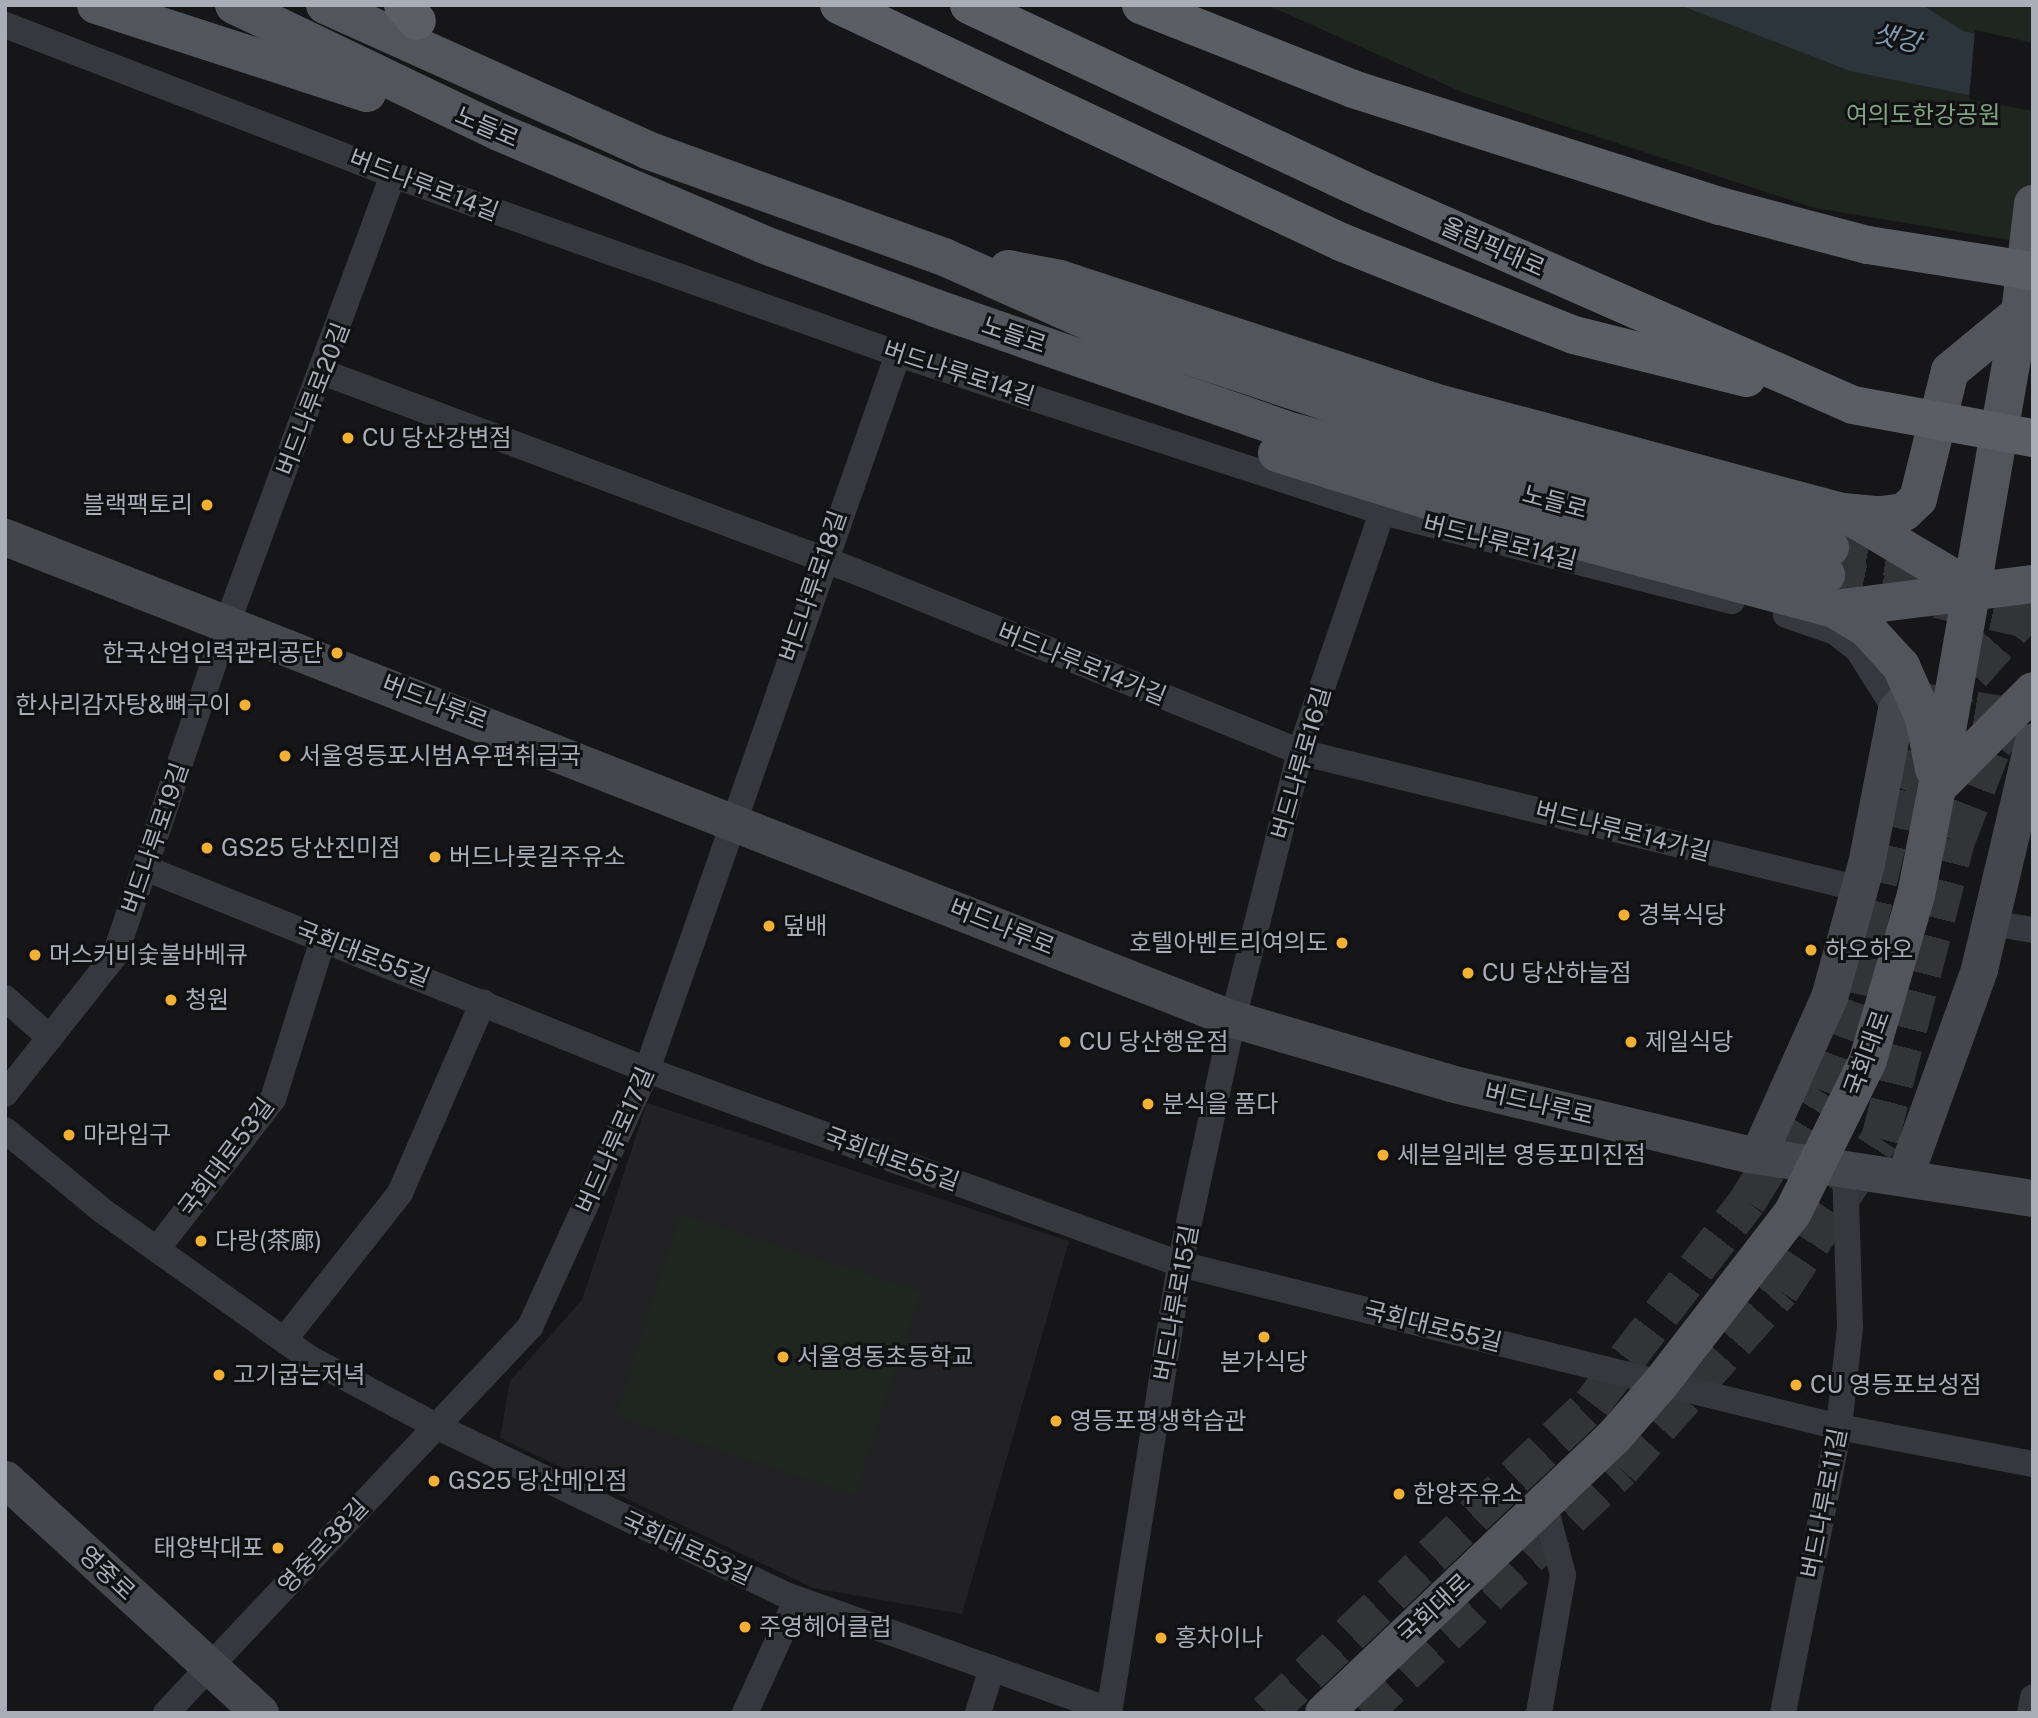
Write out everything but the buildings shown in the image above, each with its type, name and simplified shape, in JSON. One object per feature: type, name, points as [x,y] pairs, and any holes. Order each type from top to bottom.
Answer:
[{"type":"highway","points":[[839,5],[1341,242],[1563,330],[1853,405]]},
{"type":"highway","name":"올림픽대로","points":[[970,5],[1373,194],[1853,405],[2033,438]]},
{"type":"highway","points":[[1141,5],[1353,89],[1720,206],[1868,245],[2033,271]]},
{"type":"main road","points":[[96,5],[499,132]]},
{"type":"main road","name":"노들로","points":[[234,5],[499,132],[765,245],[923,303],[1294,432],[1830,577]]},
{"type":"main road","name":"노들로","points":[[325,5],[524,90],[647,150],[944,257],[1101,327],[1401,426],[1830,577]]},
{"type":"main road","points":[[403,11],[524,90]]},
{"type":"main road","points":[[944,257],[1060,279],[1434,402],[1843,512],[1905,512],[1921,487],[1950,371],[2027,326],[2033,204]]},
{"type":"main road","name":"국회대로","points":[[1324,1713],[1544,1503],[1661,1383],[1833,1163],[1868,1060],[1916,895],[1988,508],[2027,326]]},
{"type":"main road","points":[[1843,512],[1974,590]]},
{"type":"main road","name":"버드나루로","points":[[5,537],[228,621],[735,820],[1233,1019],[1450,1083],[1758,1154],[1833,1163],[2033,1198]]},
{"type":"main road","points":[[1830,577],[1974,590],[2033,584]]},
{"type":"main road","points":[[1830,577],[1866,628],[1900,666],[1924,718],[1937,788],[2031,720]]},
{"type":"main road","points":[[1758,1154],[1829,998],[1860,889],[1901,704]]},
{"type":"main road","points":[[1905,1175],[1990,923],[2031,720]]},
{"type":"main road","name":"영중로","points":[[5,1479],[260,1713]]},
{"type":"street","name":"버드나루로14길","points":[[5,26],[393,175],[898,354],[1382,512],[1814,622],[1858,650],[1901,704]]},
{"type":"street","name":"버드나루로20길","points":[[228,621],[325,373],[393,175]]},
{"type":"street","name":"버드나루로18길","points":[[735,820],[821,559],[898,354]]},
{"type":"street","name":"버드나루로14가길","points":[[325,373],[821,559],[1300,752],[1860,889]]},
{"type":"street","name":"버드나루로16길","points":[[1233,1019],[1300,752],[1382,512]]},
{"type":"street","name":"버드나루로19길","points":[[5,1094],[116,954],[228,621]]},
{"type":"street","name":"버드나루로17길","points":[[436,1426],[530,1327],[647,1070],[735,820]]},
{"type":"street","name":"국회대로55길","points":[[145,868],[647,1070],[1180,1264],[1839,1427],[2033,1464]]},
{"type":"street","points":[[1990,923],[2033,930]]},
{"type":"street","name":"국회대로53길","points":[[157,1249],[273,1099],[324,939]]},
{"type":"street","points":[[5,998],[50,1038]]},
{"type":"street","points":[[285,1340],[400,1193],[483,1002]]},
{"type":"street","name":"버드나루로15길","points":[[1109,1711],[1180,1264],[1233,1019]]},
{"type":"street","name":"국회대로53길","points":[[5,1130],[157,1249],[285,1340],[436,1426],[797,1598],[1109,1711]]},
{"type":"street","name":"버드나루로11길","points":[[1783,1713],[1839,1427],[1850,1327],[1833,1163]]},
{"type":"street","name":"영중로38길","points":[[209,1667],[436,1426]]},
{"type":"street","points":[[1539,1713],[1563,1575],[1544,1503]]},
{"type":"street","points":[[752,1711],[797,1598]]},
{"type":"street","points":[[166,1713],[209,1667]]},
{"type":"street","points":[[978,1713],[992,1668]]},
{"type":"street","points":[[2030,1713],[2033,1697]]},
{"type":"shaded area","name":"서울영동초등학교","points":[[647,1103],[1069,1241],[962,1614],[813,1588],[500,1438],[510,1381],[582,1300]]},
{"type":"green space","name":"여의도한강공원","points":[[1267,5],[2033,5],[2033,244],[1815,208],[1464,93]]},
{"type":"green space","points":[[681,1214],[921,1292],[855,1494],[615,1417]]},
{"type":"water","name":"샛강","points":[[1680,5],[1922,5],[1963,31],[2033,47],[2033,108],[1850,71]]},
{"type":"pier","points":[[1975,30],[2033,43],[2033,111],[1969,99]]},
{"type":"tunnel","points":[[1830,547],[1927,563]]},
{"type":"tunnel","points":[[1826,575],[2033,620]]},
{"type":"tunnel","points":[[1267,1713],[1592,1404],[1747,1202],[1817,1089],[1852,993],[1900,788],[1934,716],[2033,605]]},
{"type":"tunnel","points":[[1921,701],[2027,718]]},
{"type":"tunnel","points":[[1363,1713],[1621,1469],[1780,1291],[1880,1139],[1956,841],[1994,743],[2010,724]]},
{"type":"place","name":"CU 당산강변점","points":[[348,438]]},
{"type":"place","name":"블랙팩토리","points":[[207,505]]},
{"type":"place","name":"한국산업인력관리공단","points":[[337,653]]},
{"type":"place","name":"한사리감자탕&뼈구이","points":[[245,705]]},
{"type":"place","name":"서울영등포시범A우편취급국","points":[[285,756]]},
{"type":"place","name":"GS25 당산진미점","points":[[207,848]]},
{"type":"place","name":"버드나룻길주유소","points":[[435,857]]},
{"type":"place","name":"경북식당","points":[[1624,915]]},
{"type":"place","name":"덮배","points":[[769,926]]},
{"type":"place","name":"호텔아벤트리여의도","points":[[1342,943]]},
{"type":"place","name":"하오하오","points":[[1811,950]]},
{"type":"place","name":"머스커비숯불바베큐","points":[[35,955]]},
{"type":"place","name":"CU 당산하늘점","points":[[1468,973]]},
{"type":"place","name":"청원","points":[[171,1000]]},
{"type":"place","name":"CU 당산행운점","points":[[1065,1042]]},
{"type":"place","name":"제일식당","points":[[1631,1042]]},
{"type":"place","name":"분식을 품다","points":[[1148,1104]]},
{"type":"place","name":"마라입구","points":[[69,1135]]},
{"type":"place","name":"세븐일레븐 영등포미진점","points":[[1383,1155]]},
{"type":"place","name":"다랑(茶廊)","points":[[201,1241]]},
{"type":"place","name":"본가식당","points":[[1264,1337]]},
{"type":"place","name":"서울영동초등학교","points":[[783,1357]]},
{"type":"place","name":"고기굽는저녁","points":[[219,1375]]},
{"type":"place","name":"CU 영등포보성점","points":[[1796,1385]]},
{"type":"place","name":"영등포평생학습관","points":[[1056,1421]]},
{"type":"place","name":"GS25 당산메인점","points":[[434,1481]]},
{"type":"place","name":"한양주유소","points":[[1399,1494]]},
{"type":"place","name":"태양박대포","points":[[278,1548]]},
{"type":"place","name":"주영헤어클럽","points":[[745,1627]]},
{"type":"place","name":"홍차이나","points":[[1161,1638]]}]
